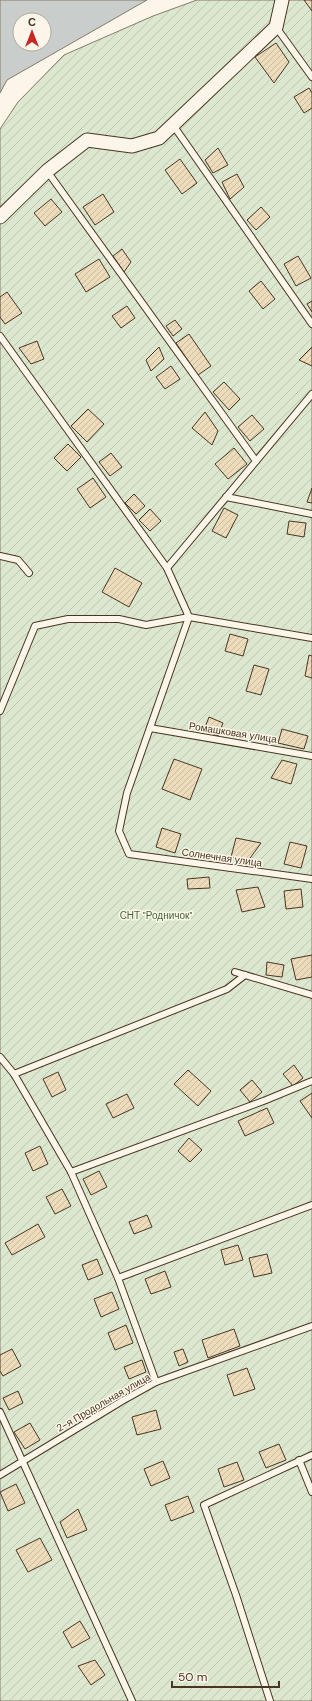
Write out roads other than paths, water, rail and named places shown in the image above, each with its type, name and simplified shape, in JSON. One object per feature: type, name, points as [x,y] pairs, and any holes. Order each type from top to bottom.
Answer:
[{"type":"street","points":[[0,217],[47,171],[88,140],[132,146],[159,138],[276,26],[282,0]]},
{"type":"lane","points":[[276,26],[312,77]]},
{"type":"lane","points":[[173,125],[312,324]]},
{"type":"lane","points":[[47,171],[256,461]]},
{"type":"lane","points":[[0,336],[167,568],[189,617],[150,728]]},
{"type":"lane","points":[[167,568],[311,395]]},
{"type":"lane","points":[[226,497],[312,514]]},
{"type":"lane","points":[[0,556],[18,560],[29,573]]},
{"type":"lane","points":[[0,711],[35,626],[68,619],[120,619],[146,626],[189,617],[312,638]]},
{"type":"lane","name":"Ромашковая улица","points":[[150,728],[312,756]]},
{"type":"lane","name":"Солнечная улица","points":[[150,728],[128,793],[120,831],[129,854],[312,879]]},
{"type":"lane","points":[[235,972],[312,994]]},
{"type":"lane","points":[[14,1074],[227,989],[245,975]]},
{"type":"lane","points":[[0,1057],[14,1074],[71,1172],[118,1278],[156,1382]]},
{"type":"lane","points":[[71,1172],[266,1100],[312,1081]]},
{"type":"lane","points":[[118,1278],[312,1205]]},
{"type":"lane","name":"2-я Продольная улица","points":[[0,1475],[22,1460],[156,1382],[312,1326]]},
{"type":"lane","points":[[0,1412],[132,1701]]},
{"type":"lane","points":[[270,1701],[236,1595],[204,1505],[312,1455]]},
{"type":"lane","points":[[299,1460],[312,1492]]},
{"type":"park label","name":"СНТ \"Родничок\"","points":[[156,915]]}]
